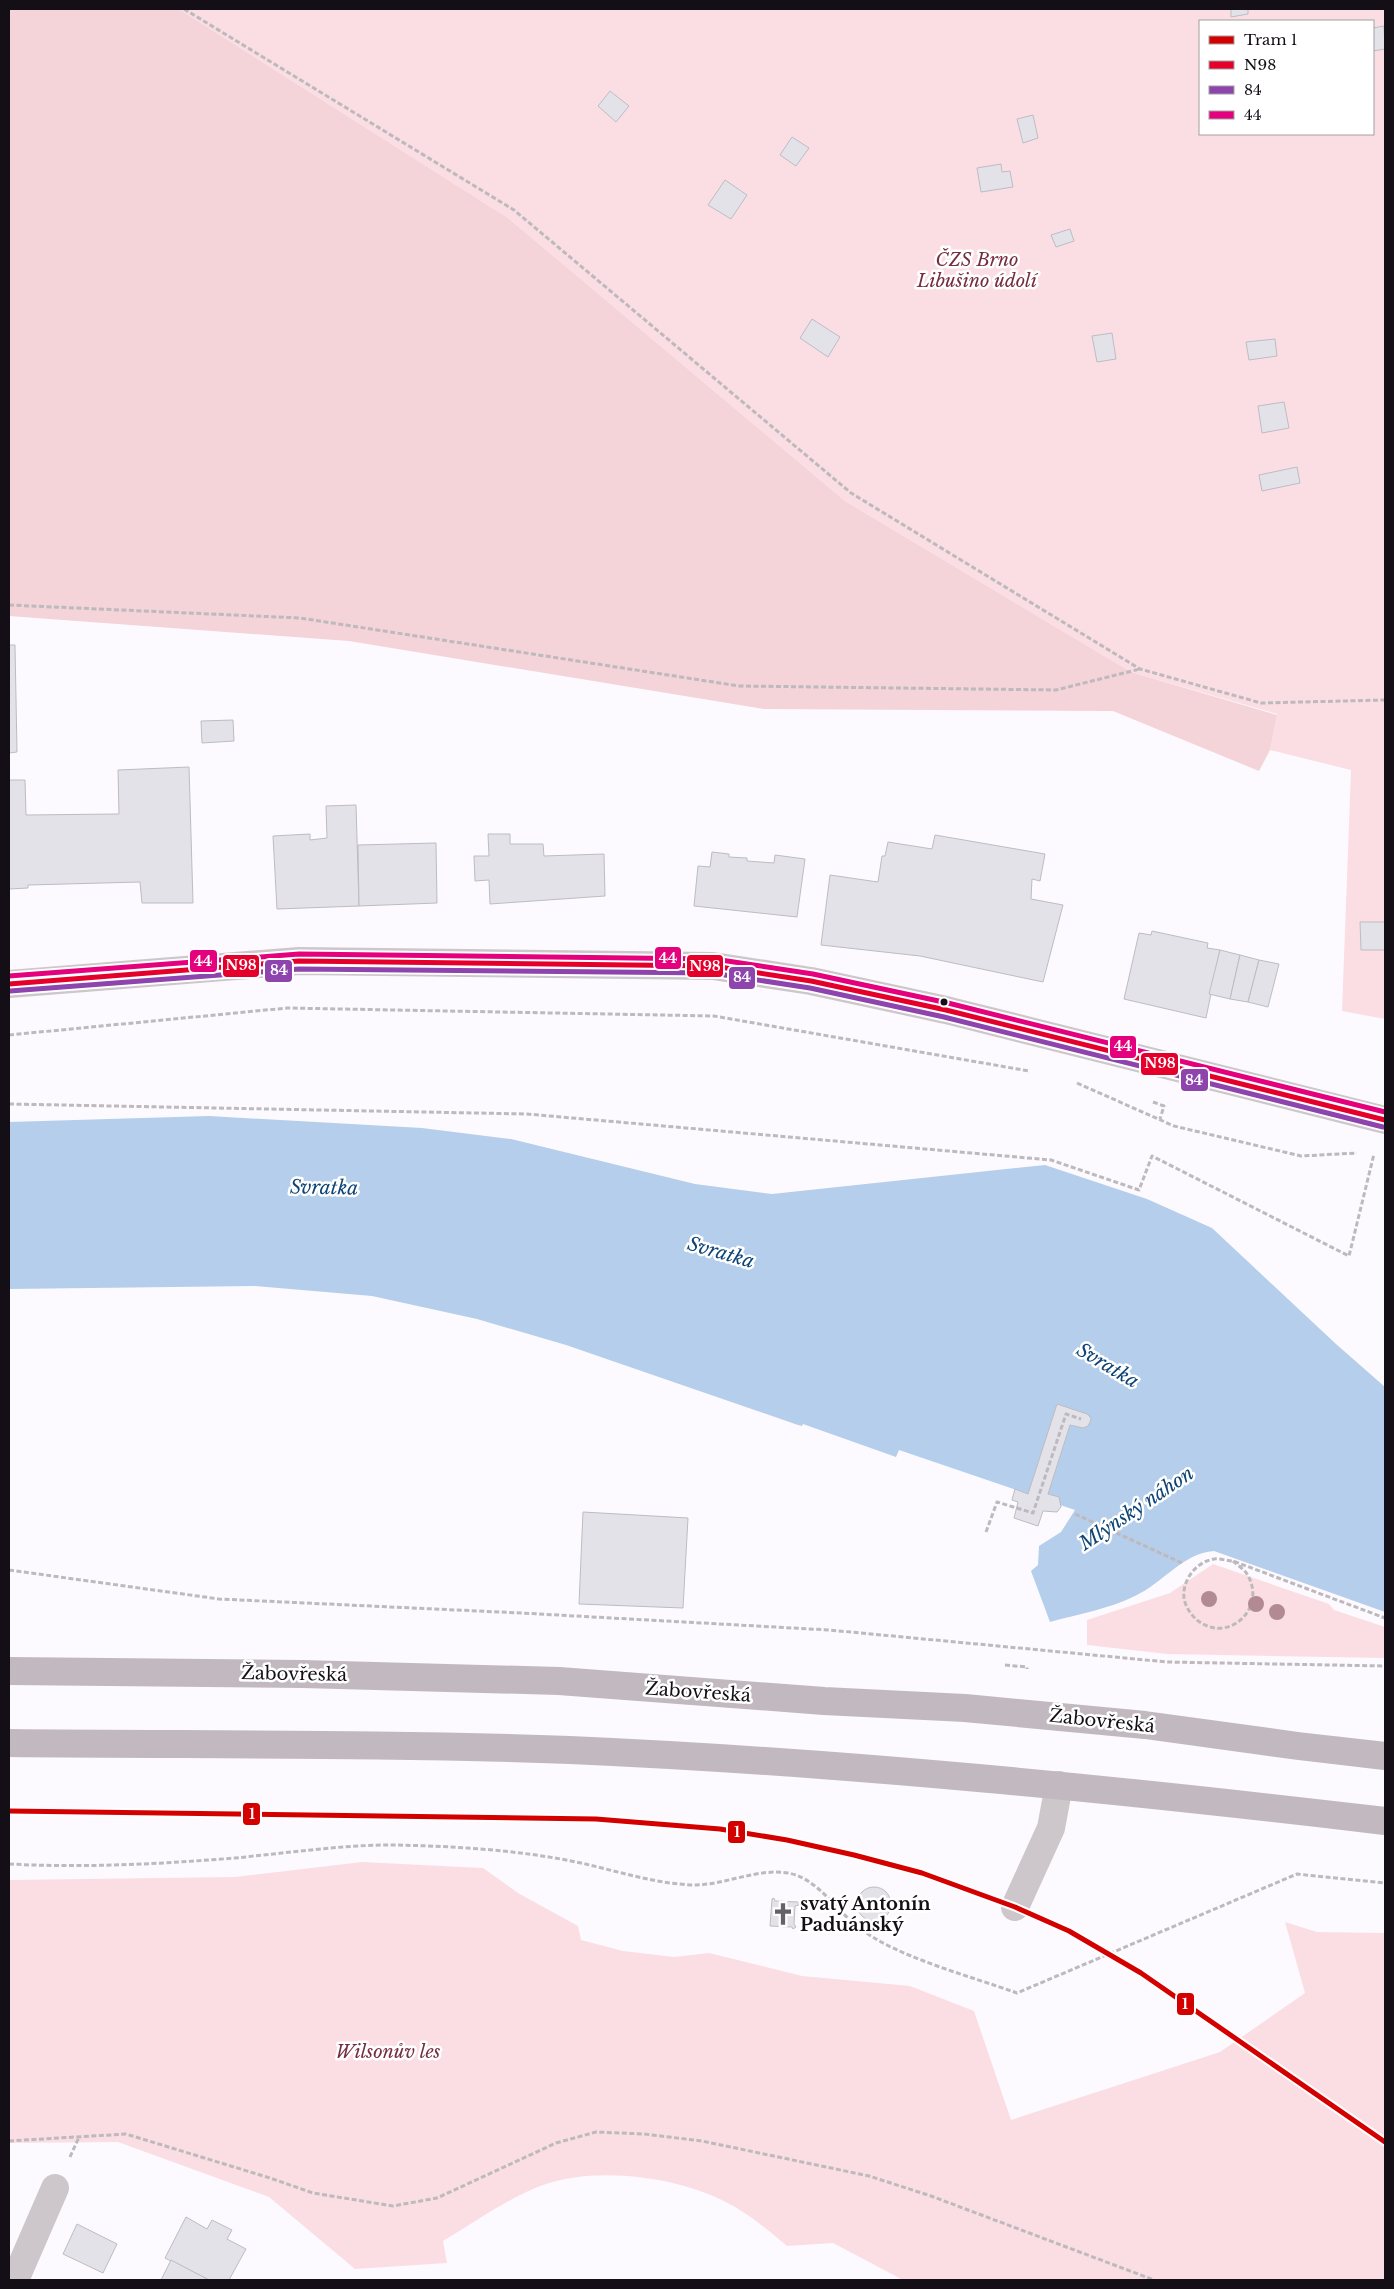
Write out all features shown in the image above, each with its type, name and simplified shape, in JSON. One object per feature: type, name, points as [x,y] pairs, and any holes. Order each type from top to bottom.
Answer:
[{"type":"highway","name":"Žabovřeská","points":[[9,1672],[273,1673],[559,1681],[824,1701],[965,1708],[1146,1724],[1298,1746],[1385,1756]]},
{"type":"highway","points":[[9,1743],[569,1750],[832,1766],[1058,1785],[1385,1821]]},
{"type":"street","points":[[9,984],[299,961],[713,966],[811,981],[946,1010],[1385,1120]]},
{"type":"street","points":[[1015,1907],[1051,1828],[1058,1785]]},
{"type":"street","points":[[15,2280],[55,2188]]},
{"type":"path","points":[[184,9],[514,210],[851,493],[1140,669],[1260,703],[1385,700]]},
{"type":"path","points":[[9,605],[300,618],[738,686],[1056,690],[1140,669]]},
{"type":"path","points":[[9,1035],[287,1008],[714,1016],[1035,1072]]},
{"type":"path","points":[[1073,1081],[1174,1126],[1301,1156],[1380,1152]]},
{"type":"path","points":[[9,1104],[527,1114],[1051,1160],[1139,1190],[1152,1156],[1349,1256],[1375,1152]]},
{"type":"path","points":[[986,1532],[997,1502],[1034,1513],[1066,1414],[1081,1419]]},
{"type":"path","points":[[1075,1514],[1182,1563]]},
{"type":"path","points":[[1233,1562],[1247,1572],[1254,1590],[1251,1608],[1240,1622],[1223,1629],[1205,1626],[1191,1615],[1184,1598],[1186,1580],[1198,1566],[1214,1559],[1233,1562],[1385,1618]]},
{"type":"path","points":[[9,1570],[219,1599],[531,1613],[829,1630],[1167,1662],[1385,1666]]},
{"type":"path","points":[[1005,1665],[1027,1667],[1027,1670]]},
{"type":"path","points":[[9,1864],[52,1866],[149,1863],[391,1845],[493,1851],[541,1857],[693,1885],[723,1883],[772,1872],[789,1873],[804,1878],[847,1918],[879,1941],[1017,1993],[1297,1874],[1385,1883]]},
{"type":"path","points":[[9,2140],[126,2134],[313,2193],[393,2206],[437,2198],[556,2142],[596,2132],[654,2135],[720,2144],[869,2176],[932,2196],[1154,2280]]},
{"type":"green space","name":"ČZS Brno Libušino údolí","points":[[179,9],[1385,9],[1385,1019],[1342,1011],[1351,770],[1270,750],[1277,714],[1131,672],[845,501],[508,218]]},
{"type":"green space","points":[[1213,1564],[1329,1604],[1334,1610],[1385,1627],[1385,1658],[1167,1654],[1087,1645],[1087,1620],[1170,1593]]},
{"type":"green space","name":"Wilsonův les","points":[[362,1862],[483,1868],[518,1893],[578,1926],[581,1940],[623,1951],[674,1957],[709,1953],[802,1976],[910,1986],[974,2011],[1011,2120],[1220,2052],[1305,1993],[1285,1922],[1317,1932],[1385,1933],[1385,2280],[903,2280],[833,2243],[787,2246],[755,2220],[735,2207],[692,2188],[641,2177],[615,2175],[565,2179],[530,2190],[443,2241],[447,2263],[355,2269],[269,2197],[118,2142],[9,2143],[9,1880],[234,1877]]},
{"type":"shaded area","points":[[9,9],[179,9],[508,218],[845,501],[1131,672],[1277,715],[1270,750],[1259,771],[1113,711],[764,709],[349,641],[9,616]]},
{"type":"water","points":[[209,1116],[422,1128],[511,1139],[695,1184],[772,1194],[1045,1165],[1147,1199],[1212,1228],[1385,1387],[1385,1612],[1214,1551],[1193,1557],[1145,1590],[1125,1601],[1050,1622],[1031,1571],[1038,1565],[1039,1546],[1061,1532],[1075,1510],[899,1450],[896,1457],[566,1345],[477,1319],[372,1296],[255,1286],[9,1289],[9,1122]]},
{"type":"building","points":[[1231,9],[1248,9],[1248,14],[1231,17]]},
{"type":"building","points":[[1384,26],[1385,49],[1374,51],[1374,28]]},
{"type":"building","points":[[610,91],[629,106],[616,122],[598,106]]},
{"type":"building","points":[[1033,115],[1038,138],[1023,143],[1017,119]]},
{"type":"building","points":[[792,137],[809,148],[796,166],[780,155]]},
{"type":"building","points":[[1001,164],[1002,172],[1010,171],[1013,187],[981,192],[977,168]]},
{"type":"building","points":[[725,180],[747,195],[731,219],[708,205]]},
{"type":"building","points":[[1070,229],[1074,241],[1056,247],[1051,235]]},
{"type":"building","points":[[812,319],[840,337],[828,357],[800,338]]},
{"type":"building","points":[[1112,333],[1116,359],[1097,362],[1092,336]]},
{"type":"building","points":[[1275,339],[1277,356],[1249,360],[1246,342]]},
{"type":"building","points":[[1284,402],[1289,428],[1262,433],[1258,406]]},
{"type":"building","points":[[1297,467],[1300,483],[1262,491],[1259,475]]},
{"type":"building","points":[[9,645],[15,645],[17,752],[9,753]]},
{"type":"building","points":[[233,720],[234,741],[202,743],[201,721]]},
{"type":"building","points":[[189,767],[193,903],[142,903],[140,882],[28,885],[28,888],[9,889],[9,780],[25,780],[26,815],[119,814],[118,770]]},
{"type":"building","points":[[356,805],[359,906],[277,909],[273,836],[310,834],[310,840],[327,838],[326,806]]},
{"type":"building","points":[[488,834],[510,834],[510,844],[543,844],[544,856],[604,854],[605,896],[490,904],[489,880],[475,881],[474,856],[489,856]]},
{"type":"building","points":[[935,835],[1045,854],[1040,881],[1032,879],[1031,899],[1063,905],[1043,982],[920,956],[821,945],[830,875],[878,882],[882,856],[885,856],[888,842],[932,849]]},
{"type":"building","points":[[436,843],[437,903],[359,906],[358,845]]},
{"type":"building","points":[[712,852],[729,854],[729,857],[747,858],[747,861],[774,863],[775,855],[805,859],[797,917],[694,906],[698,866],[710,867]]},
{"type":"building","points":[[1360,922],[1385,922],[1385,950],[1361,950]]},
{"type":"building","points":[[1152,931],[1208,943],[1207,948],[1220,950],[1206,1018],[1124,999],[1139,933],[1151,935]]},
{"type":"building","points":[[1220,950],[1240,955],[1230,999],[1209,994]]},
{"type":"building","points":[[1240,955],[1259,960],[1248,1002],[1230,999]]},
{"type":"building","points":[[1259,960],[1279,964],[1268,1007],[1248,1002]]},
{"type":"building","points":[[1057,1404],[1087,1414],[1091,1418],[1088,1426],[1083,1428],[1070,1425],[1048,1494],[1059,1497],[1061,1507],[1057,1512],[1043,1511],[1038,1526],[1014,1518],[1018,1502],[1012,1500],[1015,1489],[1028,1494]]},
{"type":"building","points":[[583,1512],[688,1518],[683,1608],[579,1604]]},
{"type":"building","points":[[874,1887],[881,1888],[886,1892],[890,1897],[890,1911],[886,1916],[881,1920],[874,1921],[867,1920],[862,1916],[858,1911],[857,1904],[858,1897],[862,1892],[867,1888]]},
{"type":"building","name":"svatý Antonín Paduánský","points":[[774,1898],[775,1901],[798,1902],[799,1905],[795,1906],[794,1924],[796,1927],[793,1929],[792,1927],[770,1926],[772,1899]]},
{"type":"building","points":[[186,2217],[207,2229],[212,2220],[232,2230],[227,2239],[246,2249],[229,2280],[209,2280],[165,2258]]},
{"type":"building","points":[[77,2224],[117,2244],[103,2273],[63,2254]]},
{"type":"building","points":[[171,2260],[209,2280],[161,2280]]},
{"type":"tram line","name":"1","points":[[9,1811],[596,1819],[720,1829],[787,1840],[854,1855],[922,1873],[1015,1907],[1069,1931],[1141,1973],[1385,2142]]},
{"type":"transit line","name":"44","points":[[9,976],[299,954],[714,959],[813,974],[948,1003],[1385,1112]]},
{"type":"transit line","name":"N98","points":[[9,984],[299,961],[713,966],[811,981],[946,1010],[1385,1120]]},
{"type":"transit line","name":"84","points":[[10,991],[299,969],[712,973],[810,988],[944,1017],[1383,1127]]},
{"type":"place","name":"svatý Antonín Paduánský","points":[[783,1914]]},
{"type":"water label","name":"Svratka","points":[[324,1187]]},
{"type":"water label","name":"Svratka","points":[[721,1252]]},
{"type":"water label","name":"Svratka","points":[[1108,1365]]},
{"type":"water label","name":"Mlýnský náhon","points":[[1136,1508]]}]
